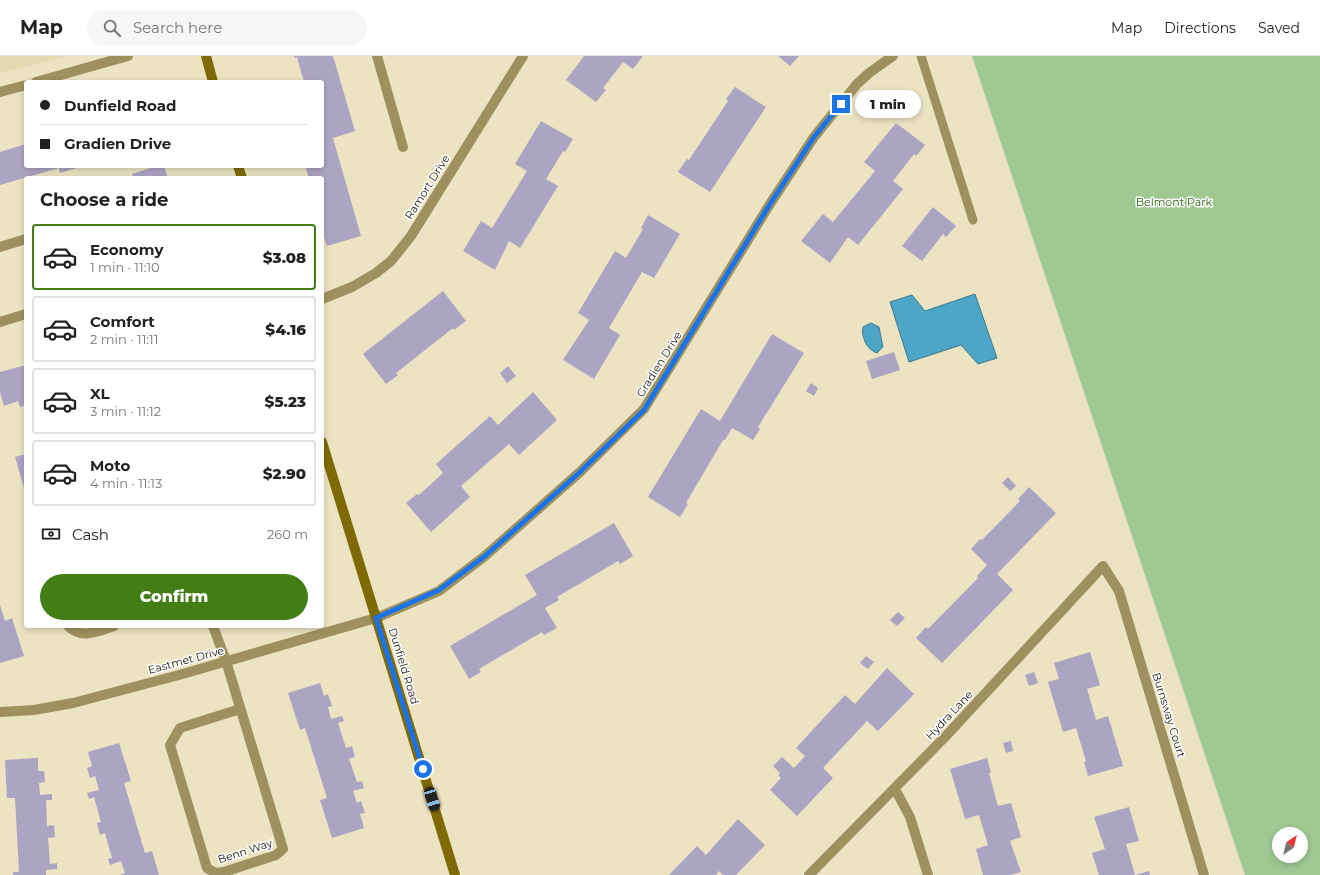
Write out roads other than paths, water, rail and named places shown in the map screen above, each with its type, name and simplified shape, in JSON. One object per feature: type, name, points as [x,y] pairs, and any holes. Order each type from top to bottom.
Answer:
[{"type":"street","points":[[43,80],[128,56]]},
{"type":"street","points":[[206,56],[212,80]]},
{"type":"street","points":[[377,56],[403,147]]},
{"type":"street","name":"Ramort Drive","points":[[324,299],[352,287],[391,261],[411,236],[523,56]]},
{"type":"street","name":"Gradien Drive","points":[[376,618],[439,590],[485,556],[580,472],[635,420],[661,385],[770,204],[814,137],[857,84],[869,73],[893,56]]},
{"type":"street","points":[[0,92],[24,86]]},
{"type":"street","points":[[0,247],[24,240]]},
{"type":"street","points":[[0,322],[24,315]]},
{"type":"street","name":"Dunfield Road","points":[[324,449],[455,875]]},
{"type":"street","name":"Hydra Lane","points":[[809,875],[871,811],[895,789],[1064,610],[1103,566]]},
{"type":"street","name":"Burnsway Court","points":[[1103,566],[1119,591],[1204,875]]},
{"type":"street","name":"Eastmet Drive","points":[[0,712],[34,710],[73,703],[376,618]]},
{"type":"street","points":[[70,628],[84,635],[107,628]]},
{"type":"street","name":"Benn Way","points":[[214,628],[226,661],[284,849],[276,855],[224,872],[215,873],[207,868],[170,744],[180,728],[240,709]]},
{"type":"street","points":[[895,789],[910,817],[928,875]]},
{"type":"lane","points":[[921,56],[973,220]]},
{"type":"water","points":[[975,294],[997,358],[978,364],[961,345],[909,362],[890,302],[912,295],[925,311]]},
{"type":"water","points":[[871,323],[879,327],[883,347],[877,353],[870,349],[863,335],[863,327]]},
{"type":"park label","name":"Belmont Park","points":[[1174,202]]}]
